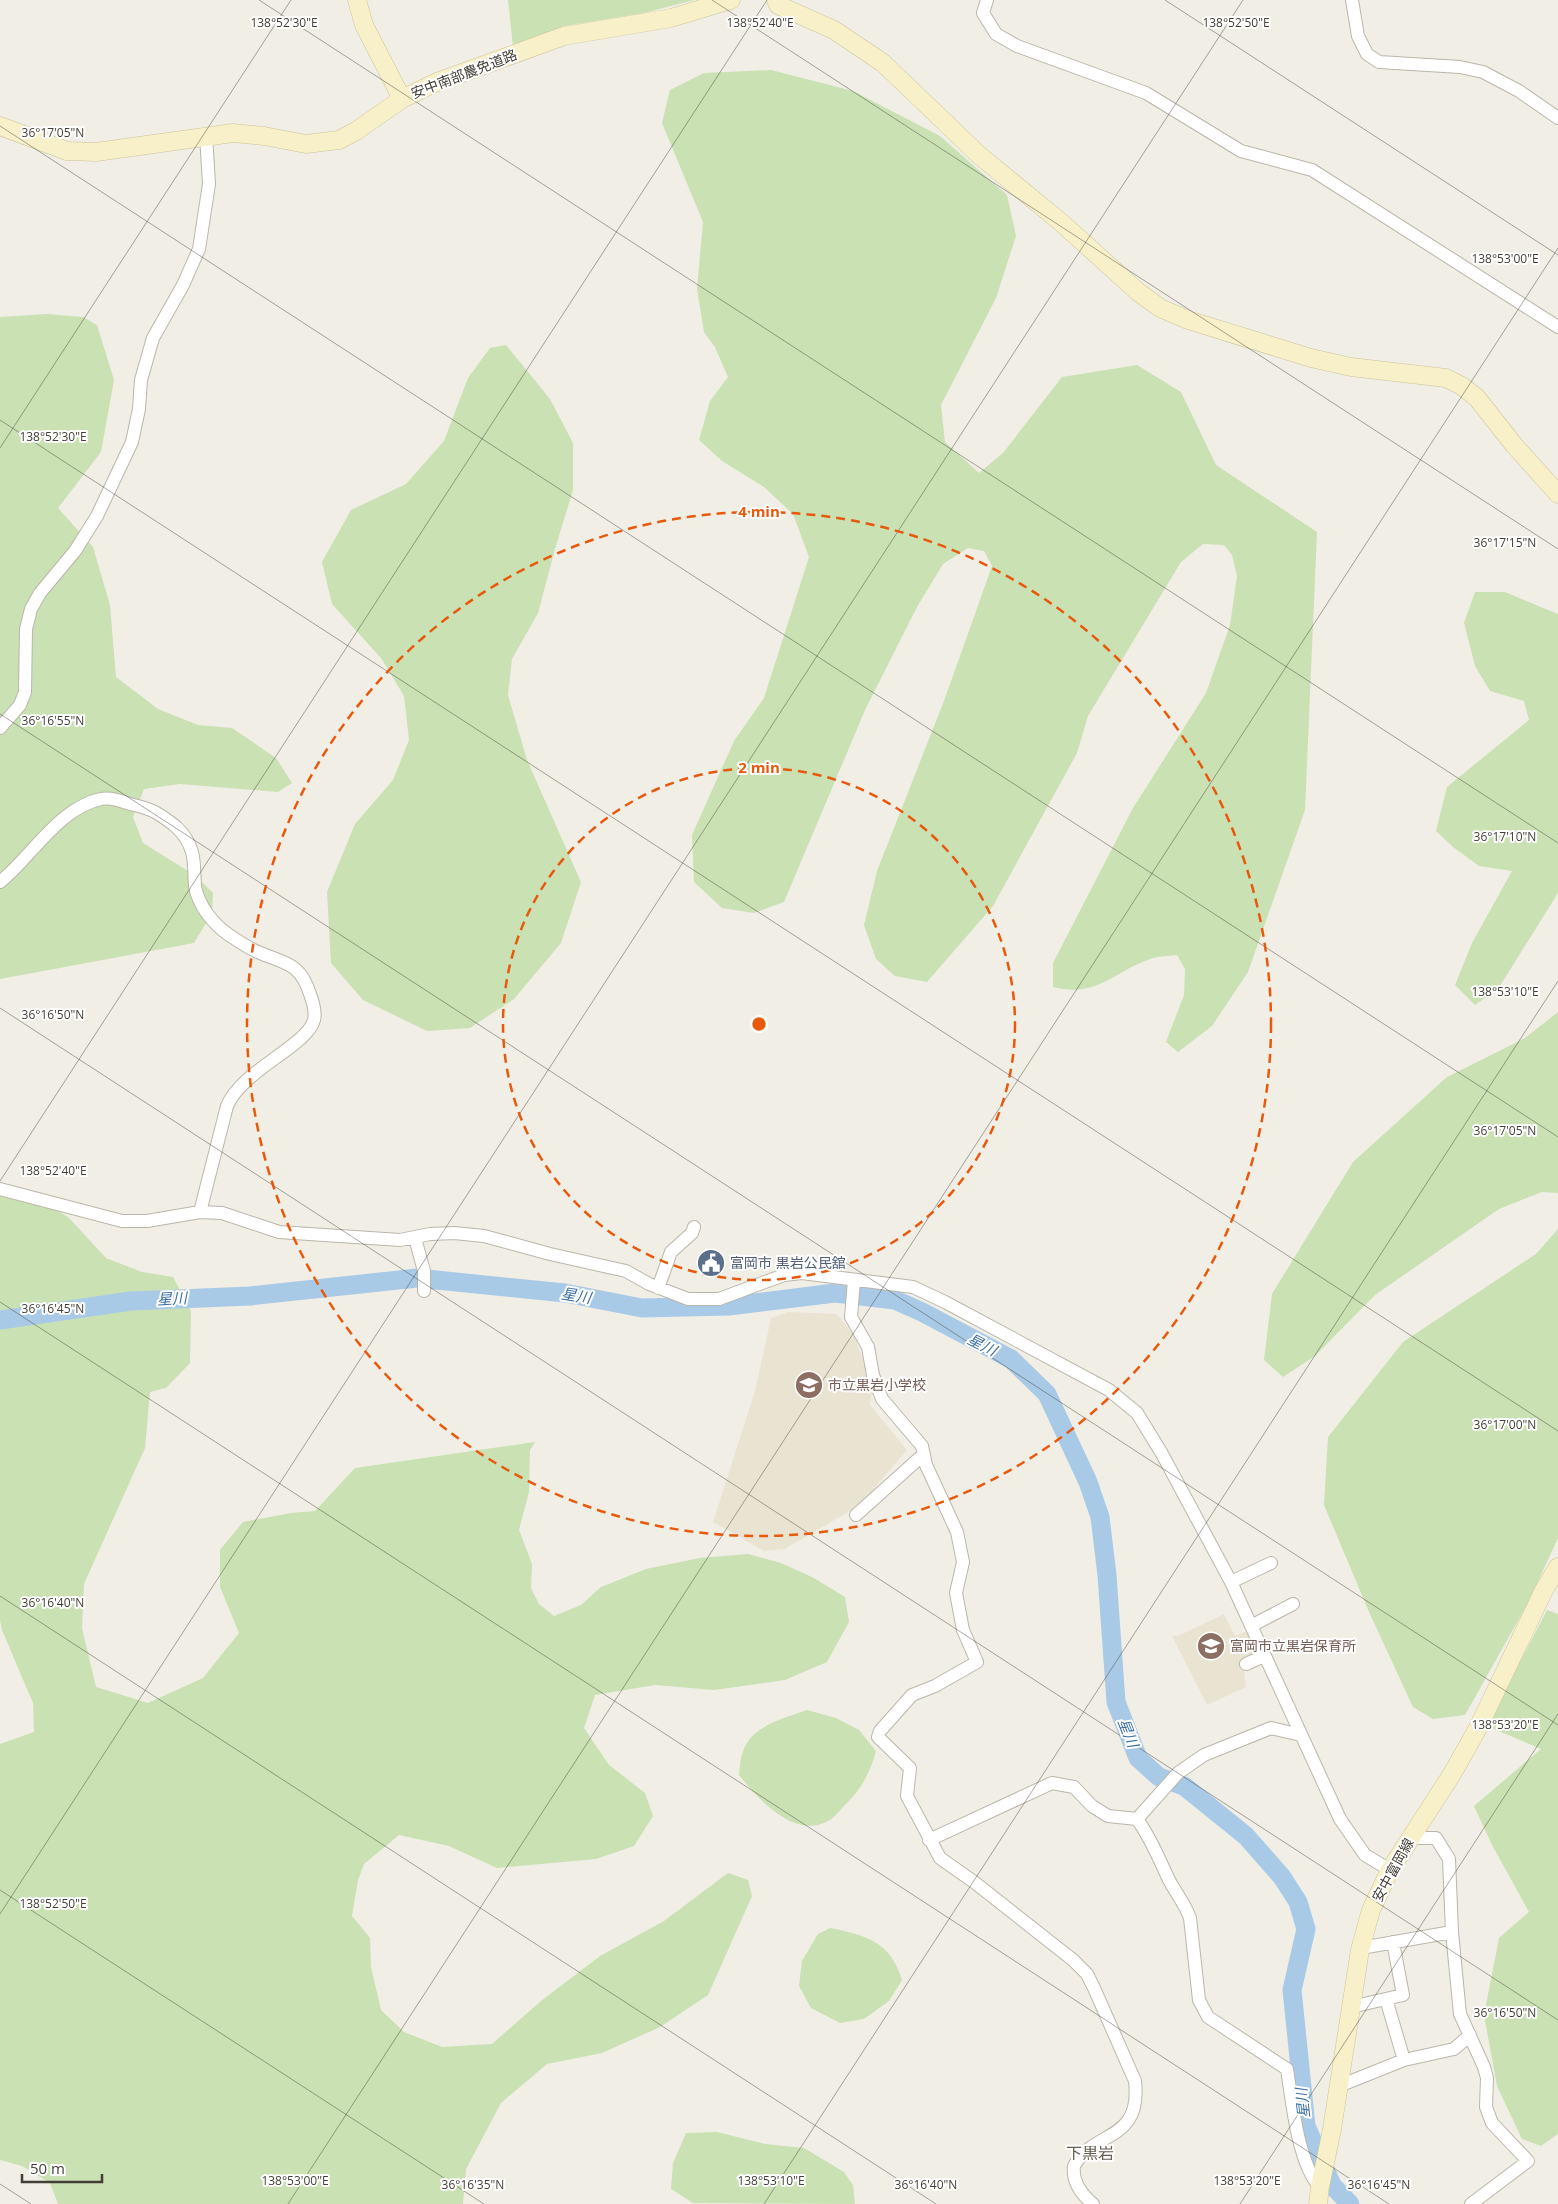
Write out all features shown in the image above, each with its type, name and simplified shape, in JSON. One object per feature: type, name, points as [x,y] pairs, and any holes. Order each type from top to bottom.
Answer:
[{"type":"street","points":[[358,0],[364,25],[402,99]]},
{"type":"street","name":"安中南部農免道路","points":[[0,126],[67,151],[96,152],[206,135],[233,133],[264,136],[306,144],[339,140],[356,132],[402,99],[437,82],[564,36],[672,18],[731,0]]},
{"type":"street","points":[[776,0],[778,5],[834,30],[883,63],[978,155],[1062,224],[1137,291],[1160,308],[1188,320],[1311,358],[1351,367],[1446,378],[1462,386],[1477,398],[1527,460],[1558,494]]},
{"type":"street","points":[[987,0],[983,13],[996,34],[1018,46],[1146,93],[1241,151],[1312,170],[1558,327]]},
{"type":"street","points":[[1352,0],[1358,36],[1367,54],[1379,62],[1460,67],[1483,72],[1519,91],[1558,118]]},
{"type":"street","points":[[0,728],[20,704],[24,692],[26,629],[31,609],[40,593],[76,552],[97,516],[132,442],[140,409],[141,380],[153,338],[183,285],[199,249],[209,184],[206,135]]},
{"type":"street","points":[[0,882],[59,823],[82,806],[102,799],[122,801],[150,810],[175,824],[188,839],[193,855],[200,903],[213,922],[227,934],[256,952],[289,964],[305,978],[313,1004],[314,1020],[304,1034],[247,1079],[232,1094],[227,1106],[200,1212]]},
{"type":"street","points":[[0,1189],[122,1221],[147,1221],[200,1212],[222,1213],[279,1232],[370,1240],[400,1240],[430,1234],[454,1233],[484,1236],[550,1254],[626,1271],[658,1288],[688,1299],[719,1299],[784,1275],[802,1273],[853,1282],[913,1287],[945,1302],[1109,1390],[1137,1414],[1161,1452],[1231,1582],[1348,1833],[1365,1855],[1390,1870]]},
{"type":"street","points":[[658,1288],[671,1252],[692,1233],[694,1227]]},
{"type":"street","points":[[415,1238],[424,1271],[424,1291]]},
{"type":"street","points":[[853,1282],[852,1317],[868,1348],[882,1399],[922,1446],[926,1465],[957,1532],[963,1562],[956,1593],[963,1630],[977,1662],[935,1686],[912,1695],[880,1731],[878,1737],[910,1768],[906,1796],[940,1858],[974,1882],[1073,1960],[1086,1974],[1094,1988],[1135,2081],[1137,2096],[1124,2127],[1086,2152],[1074,2166],[1074,2180],[1078,2188],[1093,2204]]},
{"type":"street","points":[[856,1516],[924,1454]]},
{"type":"street","points":[[1231,1582],[1271,1563]]},
{"type":"street","name":"安中富岡線","points":[[1320,2191],[1332,2129],[1361,1948],[1370,1910],[1390,1870],[1452,1774],[1478,1728],[1544,1590],[1558,1567]]},
{"type":"street","points":[[1251,1626],[1292,1604]]},
{"type":"street","points":[[1246,1664],[1264,1656]]},
{"type":"street","points":[[1137,1819],[1178,1773],[1204,1755],[1271,1728],[1301,1735]]},
{"type":"street","points":[[929,1840],[1052,1783],[1074,1786],[1092,1806],[1108,1816],[1137,1819],[1148,1833],[1170,1882],[1190,1918],[1199,2000],[1208,2017],[1287,2069],[1297,2132],[1313,2180],[1320,2191]]},
{"type":"street","points":[[1410,1838],[1436,1838],[1449,1859],[1452,1932],[1460,2014],[1487,2078],[1486,2107],[1492,2123],[1528,2161],[1471,2204]]},
{"type":"street","points":[[1361,1948],[1452,1932]]},
{"type":"street","points":[[1352,2007],[1403,1995],[1393,1942]]},
{"type":"street","points":[[1386,1999],[1404,2060]]},
{"type":"street","points":[[1339,2086],[1404,2060],[1454,2049],[1470,2036]]},
{"type":"shaded area","points":[[788,1312],[837,1314],[854,1336],[873,1386],[870,1405],[907,1450],[860,1505],[785,1549],[764,1551],[713,1522],[755,1391],[771,1318]]},
{"type":"shaded area","points":[[1224,1614],[1235,1636],[1247,1631],[1258,1654],[1243,1661],[1246,1687],[1207,1705],[1172,1636],[1180,1635]]},
{"type":"green space","points":[[508,0],[694,0],[644,13],[564,26],[513,46]]},
{"type":"green space","points":[[771,70],[853,91],[940,136],[1007,195],[1016,236],[996,298],[941,405],[945,442],[979,473],[1003,453],[1062,377],[1137,365],[1181,392],[1216,465],[1317,532],[1305,810],[1248,972],[1212,1026],[1178,1052],[1166,1042],[1184,995],[1185,969],[1177,955],[1150,959],[1104,982],[1082,989],[1053,987],[1053,963],[1133,808],[1206,693],[1230,625],[1237,576],[1232,555],[1224,545],[1203,544],[1181,562],[1088,716],[1077,753],[993,906],[927,982],[895,976],[876,959],[864,925],[877,871],[944,701],[992,566],[984,551],[968,548],[943,564],[917,607],[865,710],[784,902],[754,913],[722,908],[694,882],[692,835],[734,741],[764,698],[809,557],[793,514],[764,487],[722,461],[699,440],[710,401],[728,377],[715,347],[704,332],[697,289],[703,222],[662,123],[670,90],[704,73]]},
{"type":"green space","points":[[47,314],[83,317],[97,325],[114,380],[101,452],[58,508],[93,547],[110,605],[116,677],[158,709],[198,725],[232,728],[276,758],[292,783],[278,792],[180,784],[144,789],[133,817],[143,843],[196,876],[213,893],[212,913],[194,943],[0,979],[0,317]]},
{"type":"green space","points":[[506,345],[550,399],[573,443],[573,490],[538,613],[512,659],[508,695],[527,760],[581,882],[561,943],[514,999],[470,1028],[427,1031],[363,1000],[331,963],[327,892],[355,824],[393,780],[409,740],[404,696],[381,658],[332,604],[322,562],[351,510],[406,484],[444,441],[468,378],[490,348]]},
{"type":"green space","points":[[1475,592],[1505,592],[1558,614],[1558,893],[1498,989],[1475,1005],[1455,985],[1472,943],[1512,871],[1479,866],[1453,847],[1436,831],[1447,787],[1529,720],[1524,701],[1490,691],[1475,666],[1464,623]]},
{"type":"green space","points":[[1558,1012],[1558,1193],[1542,1192],[1499,1209],[1375,1295],[1315,1356],[1283,1377],[1264,1360],[1272,1294],[1353,1162],[1447,1077],[1525,1038]]},
{"type":"green space","points":[[0,1187],[27,1190],[69,1218],[106,1258],[142,1272],[173,1277],[191,1311],[190,1363],[166,1388],[150,1392],[145,1448],[84,1584],[82,1628],[96,1687],[148,1703],[203,1678],[239,1633],[220,1587],[220,1550],[243,1522],[291,1513],[315,1511],[355,1468],[535,1442],[530,1450],[529,1492],[519,1530],[532,1564],[531,1588],[539,1604],[554,1616],[581,1605],[601,1587],[646,1569],[700,1558],[748,1554],[781,1563],[814,1578],[845,1597],[849,1622],[827,1662],[785,1680],[714,1690],[655,1685],[595,1695],[584,1728],[609,1765],[645,1793],[653,1816],[634,1846],[596,1859],[497,1868],[449,1846],[399,1835],[364,1864],[358,1880],[352,1916],[370,1938],[371,1967],[381,2010],[404,2032],[442,2047],[492,2044],[541,2001],[600,1956],[664,1921],[728,1873],[748,1880],[752,1896],[708,1995],[660,2027],[602,2053],[547,2064],[501,2103],[466,2169],[463,2204],[58,2204],[50,2183],[22,2166],[0,2160],[0,1744],[34,1732],[33,1703],[2,1630],[0,1620]]},
{"type":"green space","points":[[1558,1229],[1558,1538],[1530,1599],[1465,1715],[1433,1719],[1413,1707],[1369,1612],[1324,1505],[1328,1437],[1403,1342],[1536,1254]]},
{"type":"green space","points":[[1547,1610],[1558,1614],[1558,2134],[1541,2146],[1522,2139],[1497,2086],[1484,2015],[1499,1938],[1529,1912],[1492,1845],[1474,1806],[1541,1749],[1487,1726]]},
{"type":"green space","points":[[807,1710],[836,1718],[859,1730],[876,1751],[868,1774],[855,1794],[832,1819],[817,1825],[791,1822],[779,1815],[757,1796],[739,1775],[742,1755],[747,1743],[753,1736],[769,1724]]},
{"type":"green space","points":[[830,1928],[855,1934],[875,1942],[891,1957],[902,1980],[889,2001],[864,2019],[840,2023],[811,2008],[799,1986],[802,1961],[818,1934]]},
{"type":"green space","points":[[717,2132],[765,2144],[804,2148],[844,2172],[853,2185],[855,2204],[693,2203],[671,2189],[673,2163],[686,2133]]},
{"type":"waterway","name":"星川","points":[[0,1320],[131,1301],[250,1296],[417,1278],[565,1293],[642,1308],[729,1306],[835,1293],[895,1300],[922,1312],[1011,1359],[1047,1394],[1088,1482],[1100,1517],[1107,1575],[1116,1702],[1138,1758],[1159,1777],[1184,1786],[1246,1836],[1282,1877],[1298,1902],[1306,1929],[1292,1990],[1306,2126],[1332,2185],[1350,2204]]},
{"type":"place","name":"富岡市 黒岩公民舘","points":[[711,1263]]},
{"type":"place","name":"市立黒岩小学校","points":[[809,1385]]},
{"type":"place","name":"富岡市立黒岩保育所","points":[[1211,1646]]},
{"type":"district","name":"下黒岩","points":[[1090,2153]]}]
